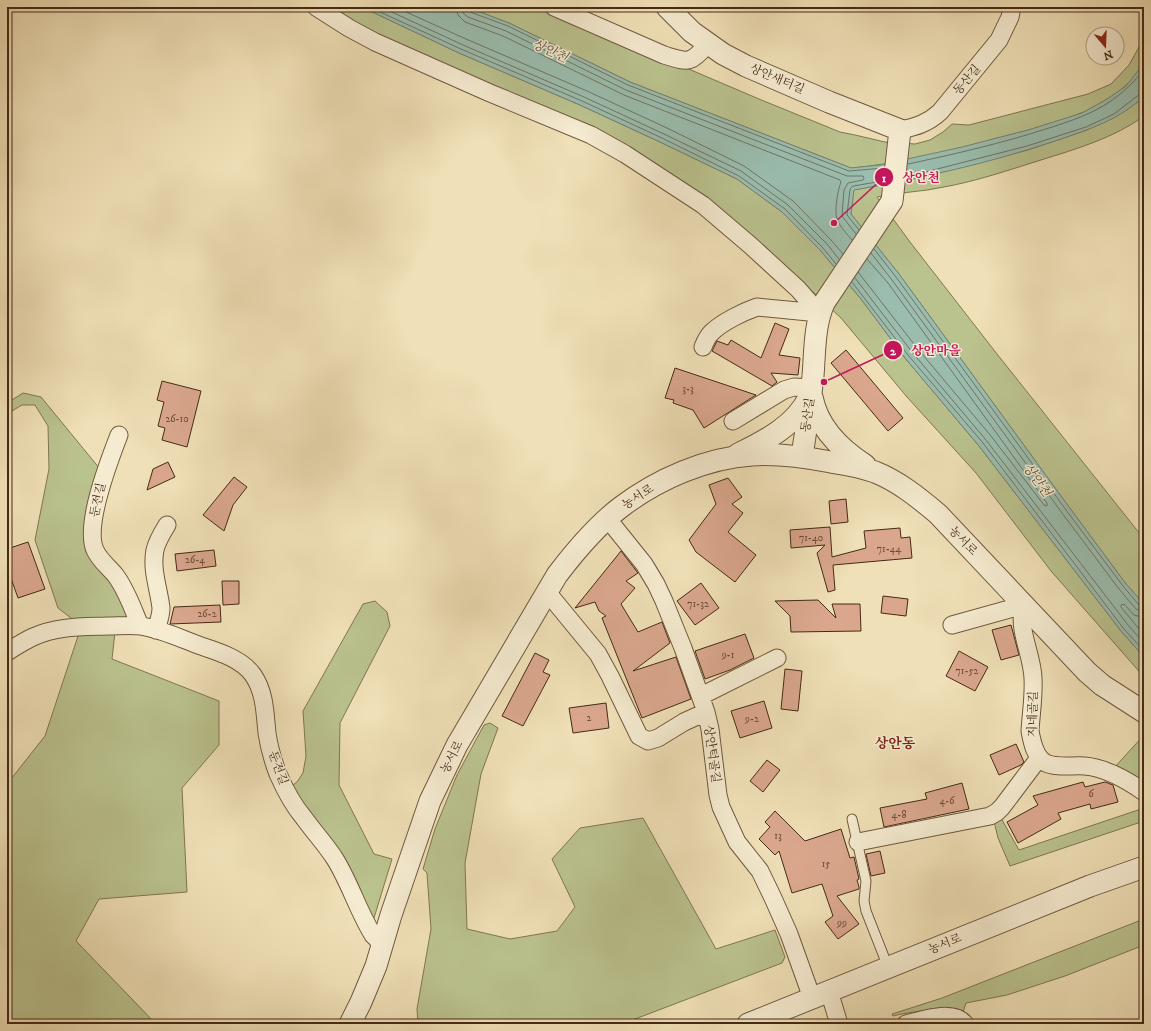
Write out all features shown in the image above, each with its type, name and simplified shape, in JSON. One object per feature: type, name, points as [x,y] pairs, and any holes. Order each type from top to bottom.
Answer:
[{"type":"street","points":[[316,7],[349,28],[375,42],[476,87],[590,135],[625,154],[703,205],[798,289],[822,308]]},
{"type":"street","points":[[554,7],[664,56],[687,61],[696,57],[707,44]]},
{"type":"street","name":"상안새터길","points":[[667,7],[692,32],[723,54],[746,66],[829,102],[899,135]]},
{"type":"street","name":"동산길","points":[[899,135],[933,119],[940,112],[999,40],[1010,17],[1012,7]]},
{"type":"street","points":[[822,308],[890,202],[899,135]]},
{"type":"street","points":[[703,347],[709,335],[717,328],[748,310],[757,307],[822,308]]},
{"type":"street","name":"동산길","points":[[802,456],[822,308]]},
{"type":"street","points":[[733,421],[784,390],[794,387],[811,390]]},
{"type":"street","points":[[729,458],[761,442],[794,419],[803,408],[811,390]]},
{"type":"street","points":[[811,390],[816,414],[828,433],[846,452],[875,472]]},
{"type":"street","name":"둔전길","points":[[119,435],[101,484],[93,522],[93,542],[98,555],[117,577],[124,589],[140,626]]},
{"type":"street","name":"농서로","points":[[350,1024],[373,973],[430,801],[457,746],[557,575],[595,529],[607,518],[622,506],[658,484],[686,471],[708,463],[729,458],[759,455],[802,456],[849,465],[875,472],[918,498],[938,514],[1087,672],[1102,685],[1144,712]]},
{"type":"street","points":[[607,518],[644,564],[656,584],[684,648],[706,712]]},
{"type":"street","points":[[156,630],[161,609],[154,572],[155,550],[158,540],[167,525]]},
{"type":"street","name":"상안턱골길","points":[[547,592],[598,654],[639,736],[648,741],[658,738],[684,722],[706,712],[710,729],[718,795],[721,807],[737,842],[760,871],[789,934],[820,994],[839,1024]]},
{"type":"street","points":[[952,625],[1024,605]]},
{"type":"street","name":"지네골길","points":[[1024,605],[1021,621],[1031,662],[1033,678],[1030,731],[1031,740],[1039,758]]},
{"type":"street","name":"둔전길","points":[[7,652],[33,637],[65,628],[140,626],[156,630],[234,659],[246,667],[254,675],[264,701],[267,733],[271,753],[285,789],[303,818],[320,838],[334,859],[347,881],[373,935],[383,942]]},
{"type":"street","points":[[701,696],[777,658]]},
{"type":"street","points":[[858,842],[990,816],[1002,807],[1039,758],[1046,763],[1053,765],[1087,766],[1114,774],[1144,792]]},
{"type":"street","name":"농서로","points":[[748,1024],[1090,886],[1144,867]]},
{"type":"street","points":[[906,1024],[946,1016],[963,1021],[965,1024]]},
{"type":"lane","points":[[852,819],[866,881],[864,901],[866,911],[888,967]]},
{"type":"green space","points":[[326,7],[362,7],[459,53],[580,105],[737,179],[782,212],[820,250],[861,299],[905,358],[979,446],[1121,631],[1144,657],[1144,677],[1051,571],[976,473],[907,397],[841,318],[755,238],[708,201],[385,40]]},
{"type":"green space","points":[[467,7],[545,7],[662,59],[840,132],[885,142],[915,144],[930,140],[952,124],[969,125],[1088,94],[1111,84],[1129,65],[1144,38],[1145,52],[1143,65],[1132,80],[1116,94],[1098,105],[1070,117],[1048,125],[939,153],[904,161],[851,168],[630,82],[509,23]]},
{"type":"green space","points":[[1144,96],[1144,116],[1120,131],[1068,152],[969,182],[936,189],[877,197],[997,354],[1144,539],[1144,604],[1126,584],[899,274],[851,214],[853,190],[910,180],[1028,150],[1087,130],[1138,102]]},
{"type":"green space","points":[[23,393],[41,397],[100,469],[90,510],[109,576],[131,617],[76,622],[58,608],[35,540],[49,469],[48,426],[35,405],[22,405],[7,414],[7,403]]},
{"type":"green space","points":[[375,601],[387,612],[390,626],[340,723],[339,785],[374,854],[392,859],[374,918],[370,916],[290,787],[297,782],[303,773],[306,756],[303,711],[363,604]]},
{"type":"green space","points":[[115,632],[112,659],[219,701],[219,745],[182,788],[187,892],[99,899],[76,941],[156,1024],[7,1024],[7,784],[45,736],[79,633]]},
{"type":"green space","points":[[490,723],[498,728],[481,774],[465,863],[467,929],[510,939],[557,931],[575,907],[552,859],[580,828],[643,818],[716,949],[775,930],[785,957],[782,963],[622,1024],[418,1024],[417,1009],[431,929],[427,873],[423,869],[435,829],[457,775],[484,725]]},
{"type":"green space","points":[[1144,735],[1144,785],[1114,768]]},
{"type":"green space","points":[[1144,808],[1144,821],[1010,866],[998,838],[994,821],[1001,818],[1019,850]]},
{"type":"green space","points":[[1144,919],[1144,945],[1065,976],[1007,995],[966,1003],[963,1012],[936,1010],[911,1012],[893,1016],[892,1014],[942,998]]},
{"type":"water","points":[[362,7],[467,7],[509,23],[630,82],[851,168],[880,165],[962,147],[1028,130],[1082,113],[1126,86],[1144,63],[1144,96],[1114,118],[1079,133],[981,163],[854,190],[851,214],[899,274],[1126,584],[1144,604],[1144,657],[1121,631],[979,446],[905,358],[861,299],[820,250],[782,212],[737,179],[580,105],[459,53]]},
{"type":"building","points":[[775,323],[789,329],[779,355],[800,358],[798,375],[771,373],[777,382],[772,386],[712,351],[717,341],[728,345],[731,340],[761,358]]},
{"type":"building","points":[[846,350],[903,418],[888,431],[831,363]]},
{"type":"building","points":[[675,368],[756,395],[704,428],[693,410],[673,403],[674,400],[665,398]]},
{"type":"building","points":[[162,381],[201,391],[187,447],[162,440],[165,428],[158,426],[164,402],[157,400]]},
{"type":"building","points":[[168,462],[175,477],[147,490],[153,469]]},
{"type":"building","points":[[234,477],[247,487],[233,505],[224,531],[203,515]]},
{"type":"building","points":[[728,478],[742,497],[732,504],[743,513],[728,532],[756,555],[735,582],[696,552],[689,540],[716,504],[709,485]]},
{"type":"building","points":[[846,499],[848,522],[831,524],[829,501]]},
{"type":"building","points":[[830,527],[832,557],[866,548],[864,531],[900,528],[901,538],[910,537],[912,558],[833,565],[835,590],[828,592],[817,553],[825,545],[791,548],[790,530]]},
{"type":"building","points":[[28,542],[45,589],[18,598],[7,567],[7,549]]},
{"type":"building","points":[[214,550],[216,566],[177,571],[175,554]]},
{"type":"building","points":[[621,551],[638,573],[626,581],[635,588],[621,604],[638,632],[662,622],[670,643],[633,671],[676,657],[691,699],[642,718],[602,618],[606,616],[599,611],[595,602],[575,608]]},
{"type":"building","points":[[222,581],[239,581],[239,604],[223,605]]},
{"type":"building","points":[[701,583],[719,608],[695,625],[677,601]]},
{"type":"building","points":[[883,596],[908,599],[906,616],[881,613]]},
{"type":"building","points":[[818,600],[836,618],[832,604],[860,604],[861,631],[791,632],[790,616],[775,601]]},
{"type":"building","points":[[220,605],[221,622],[170,624],[174,607]]},
{"type":"building","points":[[1011,625],[1019,655],[1001,660],[992,630]]},
{"type":"building","points":[[745,634],[754,658],[730,670],[705,679],[695,651]]},
{"type":"building","points":[[959,651],[988,667],[975,691],[946,676]]},
{"type":"building","points":[[535,653],[549,660],[543,672],[550,675],[523,726],[502,716]]},
{"type":"building","points":[[785,669],[802,671],[798,711],[781,709]]},
{"type":"building","points":[[764,701],[772,728],[740,738],[731,711]]},
{"type":"building","points":[[606,703],[609,728],[573,733],[569,708]]},
{"type":"building","points":[[1016,744],[1024,762],[1021,765],[999,775],[990,755]]},
{"type":"building","points":[[767,760],[780,770],[763,792],[750,781]]},
{"type":"building","points":[[1083,782],[1085,787],[1105,782],[1113,785],[1118,802],[1091,809],[1090,804],[1058,813],[1061,819],[1018,843],[1007,822],[1038,805],[1033,796]]},
{"type":"building","points":[[962,783],[969,809],[884,827],[880,808],[927,799],[925,793]]},
{"type":"building","points":[[775,811],[805,841],[841,829],[850,858],[854,857],[859,879],[857,880],[859,889],[837,896],[859,924],[838,939],[825,922],[833,916],[822,884],[792,893],[779,851],[775,855],[759,839],[770,827],[765,822]]},
{"type":"building","points":[[880,851],[885,873],[871,876],[866,854]]},
{"type":"place","name":"상안천","points":[[834,223]]},
{"type":"place","name":"상안마을","points":[[824,382]]},
{"type":"district","name":"상안동","points":[[895,744]]}]
